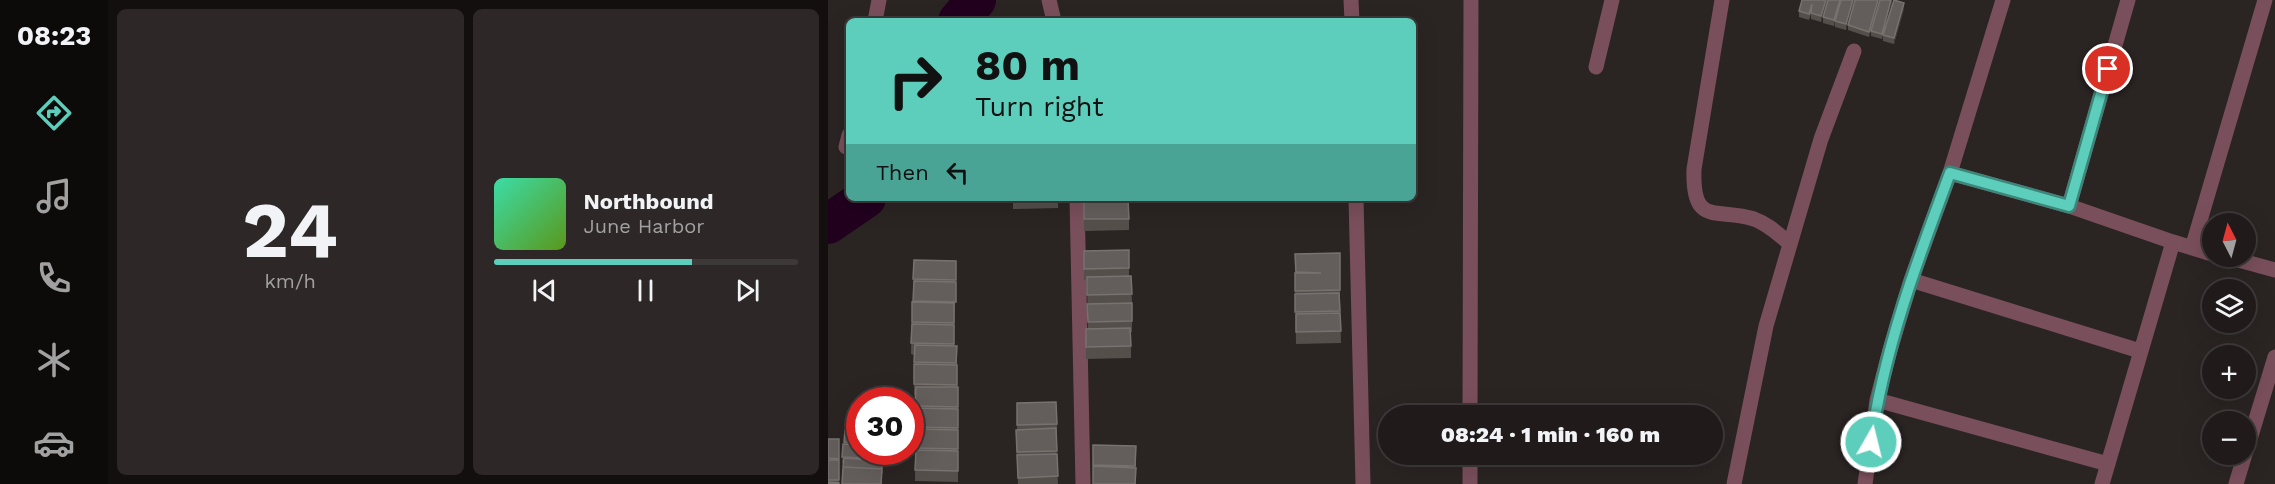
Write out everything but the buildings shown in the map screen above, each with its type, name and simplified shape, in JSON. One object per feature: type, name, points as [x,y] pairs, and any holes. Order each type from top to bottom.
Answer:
[{"type":"street","points":[[876,18],[879,0]]},
{"type":"street","points":[[1049,0],[1053,18]]},
{"type":"street","points":[[1352,0],[1352,18]]},
{"type":"street","points":[[1470,405],[1471,0]]},
{"type":"street","points":[[1596,67],[1612,0]]},
{"type":"street","points":[[1722,0],[1694,169],[1694,191],[1700,205],[1707,210],[1725,216],[1754,219],[1771,228],[1789,243]]},
{"type":"street","points":[[1865,484],[1877,400],[1890,350],[1911,280],[1950,173],[2003,0]]},
{"type":"street","points":[[2069,206],[2128,0]]},
{"type":"street","points":[[2192,248],[2265,0]]},
{"type":"street","points":[[1734,484],[1766,326],[1789,243],[1821,139],[1854,51]]},
{"type":"street","points":[[1950,173],[2069,206],[2202,251]]},
{"type":"street","points":[[1077,201],[1083,484]]},
{"type":"street","points":[[1356,201],[1364,484]]},
{"type":"street","points":[[2102,484],[2173,242]]},
{"type":"street","points":[[2256,265],[2275,270]]},
{"type":"street","points":[[1911,280],[2140,351]]},
{"type":"street","points":[[2256,418],[2275,357]]},
{"type":"street","points":[[1877,400],[2108,464]]},
{"type":"street","points":[[1470,465],[1470,484]]},
{"type":"street","points":[[2236,484],[2242,465]]},
{"type":"waterway","points":[[961,18],[976,0]]},
{"type":"waterway","points":[[828,224],[862,201]]},
{"type":"route","points":[[1871,442],[1877,400],[1890,350],[1911,280],[1950,173],[2069,206],[2108,69]]}]
